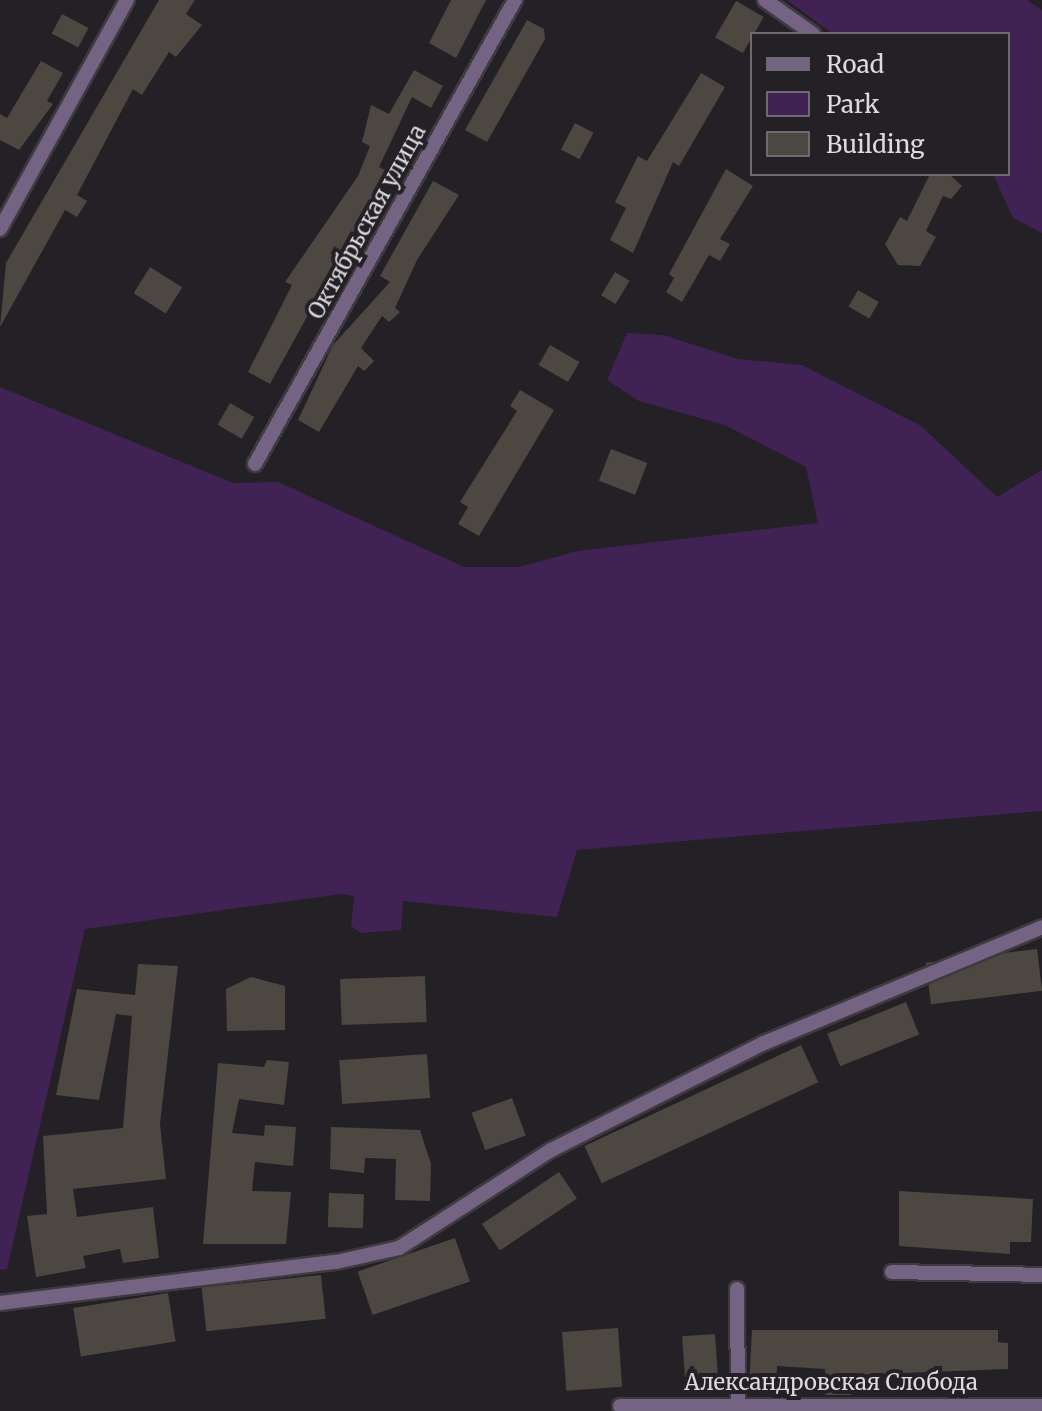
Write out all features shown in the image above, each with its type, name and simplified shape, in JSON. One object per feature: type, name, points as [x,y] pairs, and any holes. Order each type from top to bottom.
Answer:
[{"type":"street","points":[[0,229],[127,0]]},
{"type":"street","name":"Октябрьская улица","points":[[255,464],[515,0]]},
{"type":"street","points":[[765,0],[810,32]]},
{"type":"street","points":[[0,1303],[336,1262],[399,1248],[551,1150],[749,1050],[1042,927]]},
{"type":"street","points":[[892,1272],[1042,1275]]},
{"type":"street","points":[[737,1289],[738,1407]]},
{"type":"street","name":"Александровская Слобода","points":[[620,1406],[1042,1406]]},
{"type":"green space","points":[[787,0],[1027,0],[1042,10],[1042,233],[1013,218],[994,176],[1010,176],[1010,32],[830,32]]},
{"type":"green space","points":[[627,333],[663,335],[738,359],[802,365],[921,426],[997,497],[1042,470],[1042,811],[577,850],[557,917],[403,901],[401,930],[361,933],[351,926],[354,896],[341,894],[85,929],[7,1269],[0,1270],[0,387],[233,483],[278,482],[464,567],[519,567],[578,551],[818,523],[806,467],[725,425],[639,401],[607,380]]},
{"type":"building","points":[[159,0],[195,0],[186,14],[202,25],[176,57],[169,52],[142,95],[133,89],[77,195],[87,201],[77,217],[65,210],[0,327],[6,263]]},
{"type":"building","points":[[451,0],[486,0],[456,58],[429,43]]},
{"type":"building","points":[[736,1],[764,17],[755,32],[750,32],[750,41],[743,53],[715,37]]},
{"type":"building","points":[[62,14],[88,28],[78,48],[52,33]]},
{"type":"building","points":[[527,20],[544,29],[545,39],[487,142],[465,130]]},
{"type":"building","points":[[41,61],[63,73],[47,101],[53,104],[19,150],[0,140],[0,114],[7,118]]},
{"type":"building","points":[[414,70],[443,86],[431,108],[412,97],[379,167],[387,171],[270,384],[248,372],[292,285],[285,282],[358,176],[370,146],[362,142],[371,105],[389,114]]},
{"type":"building","points":[[701,73],[725,87],[679,166],[673,162],[633,253],[610,240],[626,208],[615,202],[638,156],[647,161]]},
{"type":"building","points":[[575,123],[594,133],[579,159],[561,149]]},
{"type":"building","points":[[726,169],[753,186],[720,239],[730,244],[720,261],[709,255],[682,302],[666,292],[674,278],[669,274]]},
{"type":"building","points":[[929,176],[951,176],[962,186],[951,199],[943,196],[926,231],[936,237],[920,266],[898,265],[885,244],[900,217],[907,221]]},
{"type":"building","points":[[433,181],[459,195],[417,260],[395,308],[400,312],[389,322],[382,316],[361,348],[374,361],[364,371],[358,366],[319,432],[298,420],[333,345],[390,282],[380,276]]},
{"type":"building","points":[[150,267],[182,287],[166,313],[134,293]]},
{"type":"building","points":[[615,272],[630,281],[616,304],[601,295]]},
{"type":"building","points":[[858,290],[879,302],[869,318],[848,306]]},
{"type":"building","points":[[550,345],[579,362],[568,382],[538,365]]},
{"type":"building","points":[[520,390],[554,410],[479,536],[458,524],[468,507],[460,502],[517,411],[510,406]]},
{"type":"building","points":[[230,403],[254,417],[242,439],[218,425]]},
{"type":"building","points":[[611,449],[647,463],[635,495],[599,481]]},
{"type":"building","points":[[1037,949],[1042,991],[931,1004],[926,963]]},
{"type":"building","points":[[138,964],[178,966],[160,1124],[166,1179],[73,1189],[77,1217],[153,1207],[159,1258],[123,1263],[120,1249],[83,1256],[86,1268],[36,1277],[27,1216],[47,1214],[43,1136],[123,1128],[132,1016],[116,1014],[99,1100],[56,1095],[77,989],[135,995]]},
{"type":"building","points":[[425,976],[427,1022],[342,1025],[340,979]]},
{"type":"building","points":[[251,977],[285,986],[285,1030],[227,1031],[226,989]]},
{"type":"building","points":[[906,1002],[919,1034],[840,1066],[827,1034]]},
{"type":"building","points":[[801,1045],[818,1082],[602,1183],[584,1146]]},
{"type":"building","points":[[427,1054],[430,1098],[342,1104],[339,1060]]},
{"type":"building","points":[[267,1060],[289,1062],[284,1105],[239,1099],[232,1133],[264,1136],[265,1125],[296,1127],[293,1166],[255,1162],[252,1191],[291,1192],[286,1244],[203,1244],[218,1063],[264,1067]]},
{"type":"building","points":[[512,1098],[526,1136],[485,1150],[472,1113]]},
{"type":"building","points":[[331,1127],[420,1130],[431,1164],[430,1201],[395,1200],[396,1159],[365,1158],[364,1173],[330,1169]]},
{"type":"building","points":[[559,1172],[577,1199],[500,1251],[482,1224]]},
{"type":"building","points":[[899,1191],[1033,1199],[1031,1242],[1010,1242],[1010,1254],[899,1246]]},
{"type":"building","points":[[329,1193],[364,1194],[363,1228],[328,1227]]},
{"type":"building","points":[[455,1238],[470,1281],[373,1315],[358,1272]]},
{"type":"building","points":[[321,1275],[326,1319],[206,1331],[202,1288]]},
{"type":"building","points":[[168,1293],[176,1341],[81,1356],[73,1308]]},
{"type":"building","points":[[618,1328],[622,1387],[566,1391],[562,1332]]},
{"type":"building","points":[[752,1330],[998,1330],[998,1342],[1008,1343],[1008,1369],[851,1375],[851,1395],[825,1395],[825,1369],[777,1366],[776,1387],[749,1386]]},
{"type":"building","points":[[715,1334],[719,1385],[686,1387],[682,1336]]}]
